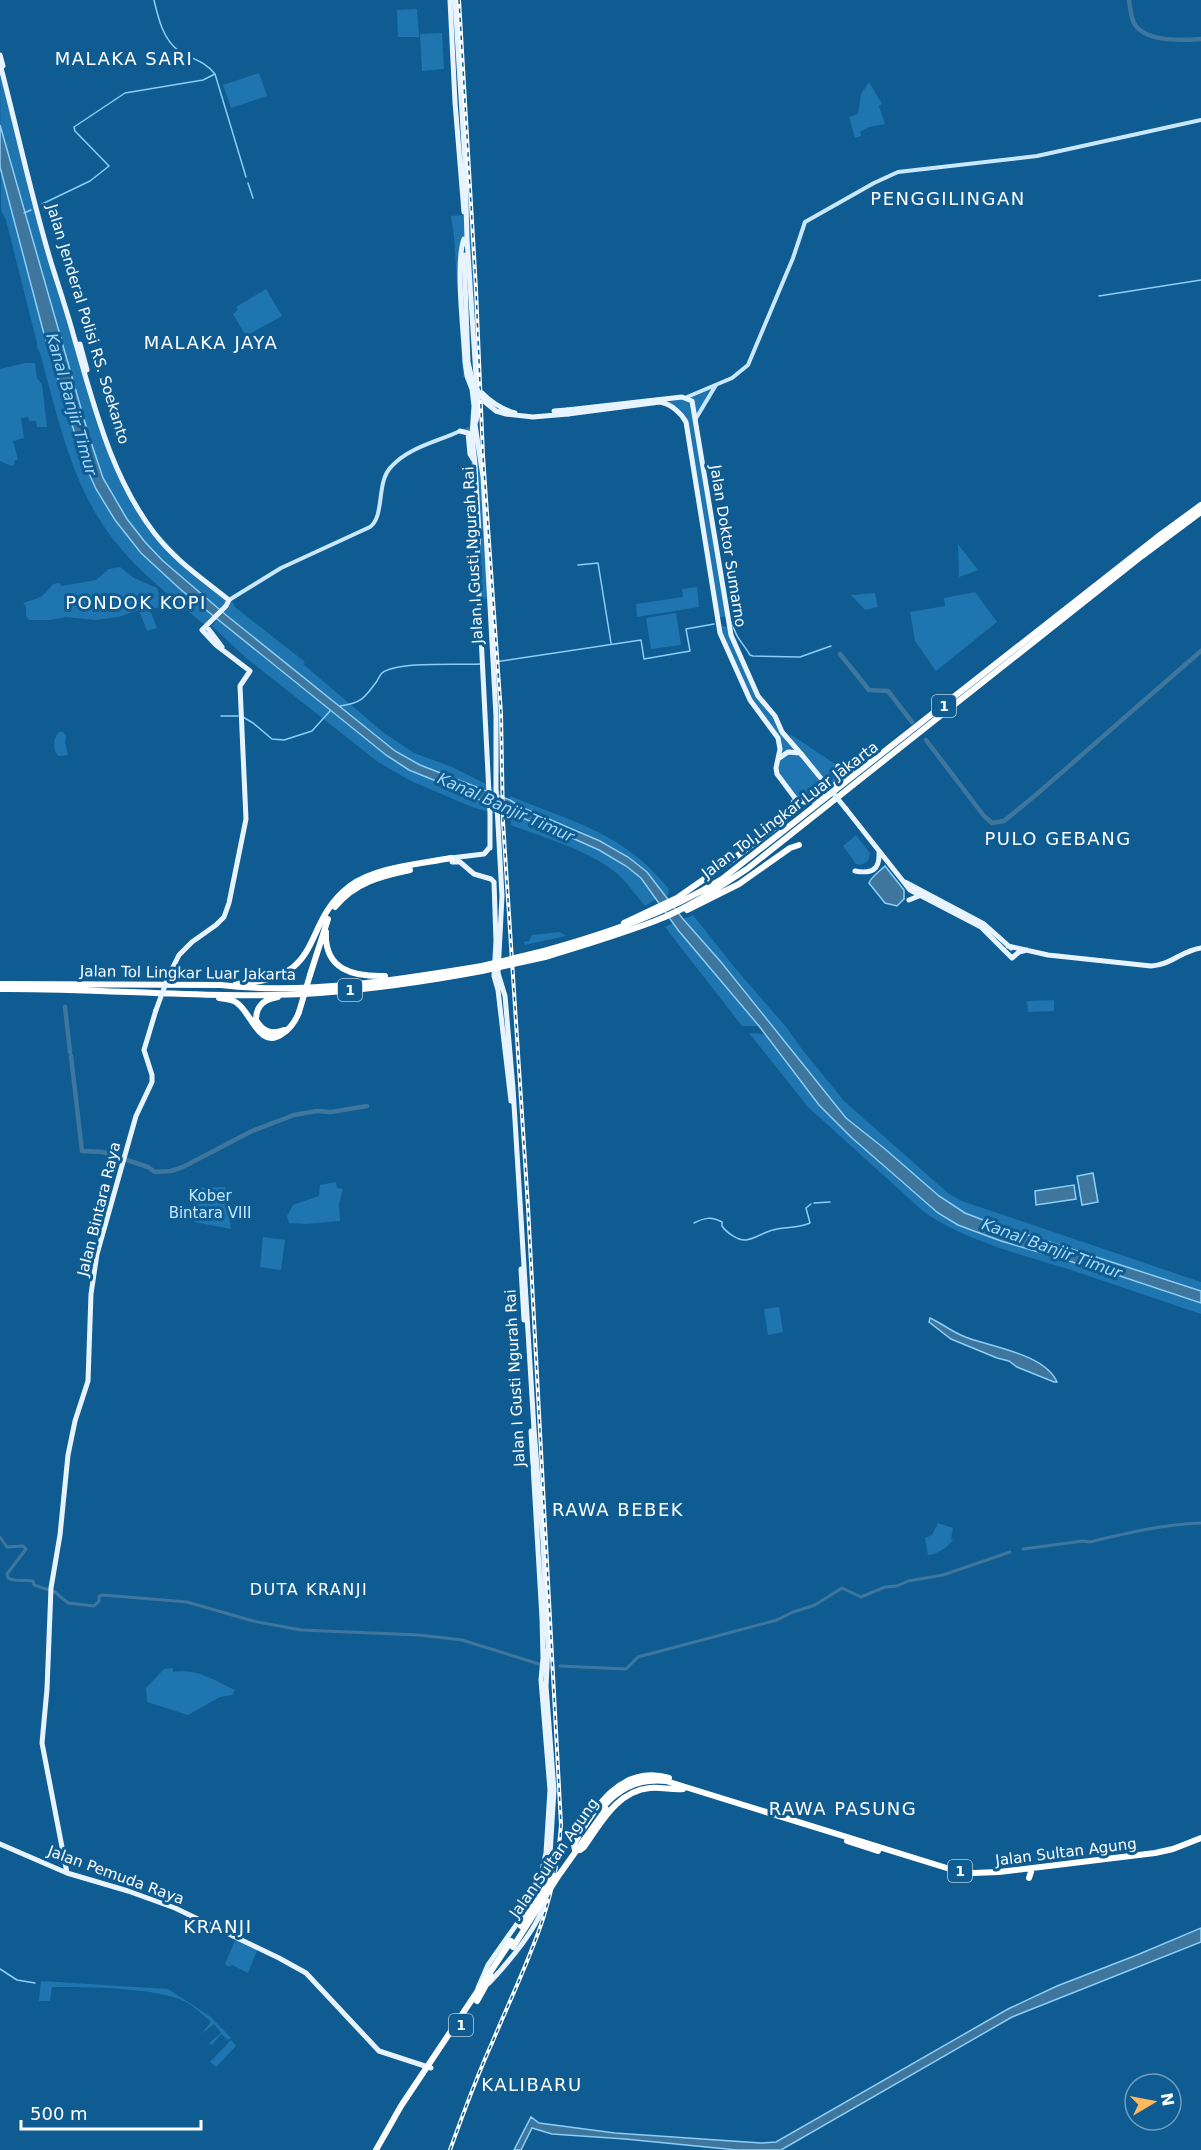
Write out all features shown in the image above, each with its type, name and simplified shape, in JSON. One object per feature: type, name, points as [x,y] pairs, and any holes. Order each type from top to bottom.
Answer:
[{"type":"highway","name":"Jalan Tol Lingkar Luar Jakarta","points":[[684,903],[745,863],[1134,555],[1201,505]]},
{"type":"highway","name":"Jalan Tol Lingkar Luar Jakarta","points":[[544,954],[684,903],[747,869],[1142,556],[1201,512]]},
{"type":"highway","points":[[625,932],[636,932],[662,921],[786,819],[794,802]]},
{"type":"highway","points":[[684,903],[739,884],[790,848],[799,845]]},
{"type":"highway","points":[[221,985],[267,980],[292,969],[310,948],[338,898],[350,886],[374,874],[451,860]]},
{"type":"highway","points":[[309,974],[327,923],[337,905],[357,886],[451,860]]},
{"type":"highway","points":[[189,994],[236,1002],[260,1033],[266,1037],[278,1037],[284,1034],[294,1022],[299,1010],[329,911]]},
{"type":"highway","name":"Jalan Tol Lingkar Luar Jakarta","points":[[0,989],[189,994],[311,993],[397,985],[544,954],[625,932],[652,916]]},
{"type":"highway","points":[[327,923],[328,951],[338,965],[345,970],[365,977],[427,975]]},
{"type":"highway","name":"Jalan Tol Lingkar Luar Jakarta","points":[[0,984],[295,987],[482,968]]},
{"type":"highway","points":[[299,1010],[292,1022],[278,1032],[271,1033],[265,1030],[256,1020],[258,1007],[267,1000],[311,993]]},
{"type":"highway","points":[[654,1775],[669,1778],[684,1787],[654,1788],[633,1793],[613,1807],[584,1847],[575,1850],[574,1844],[605,1796],[654,1775]]},
{"type":"highway","name":"Jalan Sultan Agung","points":[[430,2067],[489,1973],[512,1944],[606,1809],[631,1784]]},
{"type":"highway","name":"Jalan Sultan Agung","points":[[512,1944],[548,1884],[603,1807],[631,1784],[684,1787],[964,1876],[992,1876],[1147,1857],[1178,1850],[1201,1839]]},
{"type":"highway","name":"Jalan Sultan Agung","points":[[857,1843],[950,1869],[982,1874],[1155,1853],[1201,1839]]},
{"type":"highway","name":"1","points":[[378,2150],[404,2104],[488,1984],[489,1973]]},
{"type":"main road","name":"Jalan I Gusti Ngurah Rai","points":[[452,0],[465,162],[466,239],[476,365],[478,414],[476,424],[484,503],[496,716],[496,788],[502,921],[498,973],[505,996],[509,1039],[540,1541],[546,1659],[543,1674],[554,1790],[552,1843],[544,1875],[534,1897]]},
{"type":"main road","name":"Jalan Jenderal Polisi RS. Soekanto","points":[[0,55],[51,254],[89,388]]},
{"type":"main road","name":"Jalan Jenderal Polisi RS. Soekanto","points":[[0,64],[89,388],[110,443],[128,484],[157,534],[181,560],[229,602]]},
{"type":"main road","points":[[567,412],[627,402],[687,397],[738,375],[750,361],[793,258],[805,222],[900,171],[1037,156],[1201,120]]},
{"type":"main road","name":"Jalan I Gusti Ngurah Rai","points":[[466,239],[468,362],[473,383],[490,406],[506,414],[533,417],[567,412]]},
{"type":"main road","name":"Jalan I Gusti Ngurah Rai","points":[[466,239],[461,248],[461,266],[466,365],[472,389],[474,416],[472,425],[479,534],[477,559],[484,673],[490,847]]},
{"type":"main road","points":[[76,362],[78,350]]},
{"type":"main road","points":[[466,365],[476,365]]},
{"type":"main road","points":[[695,420],[716,384]]},
{"type":"main road","name":"Jalan Doktor Sumarno","points":[[687,397],[693,403],[729,630],[758,696],[774,716],[782,732],[910,890],[921,896]]},
{"type":"main road","name":"Jalan Doktor Sumarno","points":[[567,412],[640,406],[657,402],[669,405],[686,422],[720,633],[750,700],[778,738],[780,748],[777,774],[795,798],[800,801],[813,801],[854,770]]},
{"type":"main road","points":[[229,602],[281,568],[373,525],[377,520],[383,484],[391,467],[419,447],[472,425]]},
{"type":"main road","points":[[460,431],[468,433],[470,454],[476,464]]},
{"type":"main road","name":"Jalan Bintara Raya","points":[[68,1873],[42,1743],[51,1591],[60,1535],[68,1455],[75,1421],[88,1381],[93,1314],[91,1294],[97,1254],[136,1116],[152,1082],[144,1047],[168,975],[178,955],[192,942],[210,931],[224,917],[246,819],[240,686],[250,672],[223,648],[207,628],[229,602]]},
{"type":"main road","points":[[485,717],[496,716]]},
{"type":"main road","points":[[778,759],[789,752],[801,754]]},
{"type":"main road","points":[[838,766],[839,781]]},
{"type":"main road","points":[[451,860],[484,854],[490,847]]},
{"type":"main road","points":[[462,864],[465,860],[486,855],[490,847]]},
{"type":"main road","points":[[855,871],[866,872],[875,868],[879,863],[879,850]]},
{"type":"main road","name":"Jalan I Gusti Ngurah Rai","points":[[451,860],[494,883],[496,942],[494,976],[498,990],[519,1199]]},
{"type":"main road","name":"Jalan I Gusti Ngurah Rai","points":[[468,869],[474,873],[489,876],[496,875],[501,870]]},
{"type":"main road","points":[[904,881],[932,899],[976,921],[1008,946],[1014,956]]},
{"type":"main road","points":[[909,900],[921,896],[932,899]]},
{"type":"main road","points":[[976,921],[1014,956]]},
{"type":"main road","points":[[1008,946],[1048,955],[1151,966],[1165,964],[1186,952],[1201,948]]},
{"type":"main road","points":[[1014,956],[1027,950]]},
{"type":"main road","name":"Jalan I Gusti Ngurah Rai","points":[[534,1897],[533,1890],[544,1862],[548,1842],[550,1750]]},
{"type":"main road","name":"Jalan Pemuda Raya","points":[[0,1844],[68,1873],[175,1908],[279,1958],[308,1975],[379,2051],[430,2067]]},
{"type":"main road","points":[[488,1984],[514,1954],[538,1918],[544,1900],[534,1897],[489,1973]]},
{"type":"green space","points":[[454,0],[459,0],[480,382],[478,385]]},
{"type":"green space","points":[[417,9],[419,37],[398,37],[397,10]]},
{"type":"green space","points":[[442,33],[444,69],[422,71],[420,34]]},
{"type":"green space","points":[[0,64],[50,259],[88,389],[120,475],[156,534],[158,533],[182,559],[180,561],[229,600],[207,627],[145,574],[123,551],[99,518],[76,473],[37,348],[6,220],[1,210]]},
{"type":"green space","points":[[259,73],[267,96],[231,108],[223,85]]},
{"type":"green space","points":[[869,82],[882,104],[879,106],[885,124],[869,127],[860,132],[861,136],[855,138],[849,117],[858,114],[861,94]]},
{"type":"green space","points":[[464,215],[464,239],[461,248],[467,376],[463,377],[451,216]]},
{"type":"green space","points":[[266,289],[282,316],[246,336],[233,314],[238,310],[236,307]]},
{"type":"green space","points":[[35,363],[37,378],[42,384],[47,427],[37,427],[36,421],[29,421],[28,417],[21,418],[24,438],[13,441],[18,460],[15,460],[14,465],[11,466],[0,461],[0,369]]},
{"type":"green space","points":[[716,384],[695,420],[727,616],[717,618],[686,422],[664,399],[687,397]]},
{"type":"green space","points":[[472,425],[476,431],[489,574],[492,580],[501,722],[502,778],[497,769],[488,592],[486,599],[482,598],[479,588],[479,535],[474,534],[468,436],[460,431]]},
{"type":"green space","points":[[958,544],[978,570],[959,577]]},
{"type":"green space","points":[[120,567],[134,578],[157,588],[163,606],[150,610],[157,628],[147,631],[139,610],[118,617],[96,620],[66,617],[29,620],[26,616],[26,607],[23,603],[40,597],[53,584],[59,583],[62,586],[96,580],[109,569]]},
{"type":"green space","points":[[697,587],[699,607],[637,617],[636,604],[683,597],[682,589]]},
{"type":"green space","points":[[975,592],[997,622],[936,671],[915,641],[910,612],[945,606],[944,598]]},
{"type":"green space","points":[[875,593],[878,607],[865,610],[851,595]]},
{"type":"green space","points":[[232,601],[235,607],[305,662],[303,664],[384,733],[414,753],[452,767],[502,792],[502,797],[420,765],[395,751],[223,613]]},
{"type":"green space","points":[[676,613],[681,645],[651,649],[646,618]]},
{"type":"green space","points":[[217,620],[386,755],[502,810],[502,816],[472,807],[411,781],[378,762],[246,658],[212,626]]},
{"type":"green space","points":[[726,626],[754,691],[774,716],[782,732],[792,742],[790,734],[838,766],[839,781],[813,801],[800,801],[778,776],[779,741],[750,700],[720,627]]},
{"type":"green space","points":[[59,732],[63,732],[66,736],[68,755],[58,756],[55,750],[54,740]]},
{"type":"green space","points":[[510,796],[576,822],[616,842],[652,870],[669,889],[668,895],[666,896],[641,867],[620,851],[593,837],[521,807],[510,800]]},
{"type":"green space","points":[[511,813],[579,839],[612,856],[640,877],[656,899],[645,906],[626,883],[603,863],[578,850],[511,825]]},
{"type":"green space","points":[[856,835],[870,853],[868,861],[861,865],[856,864],[843,846]]},
{"type":"green space","points":[[693,915],[844,1101],[949,1194],[962,1201],[1201,1282],[1201,1292],[991,1223],[965,1213],[939,1196],[886,1149],[846,1118],[722,962],[683,919]]},
{"type":"green space","points":[[673,923],[758,1026],[742,1026],[665,927]]},
{"type":"green space","points":[[560,932],[566,936],[525,945],[524,942],[529,941],[532,935]]},
{"type":"green space","points":[[1054,1000],[1054,1011],[1028,1012],[1027,1001]]},
{"type":"green space","points":[[749,1033],[764,1034],[802,1084],[837,1124],[903,1184],[958,1225],[1013,1245],[1120,1276],[1201,1303],[1201,1314],[996,1247],[959,1232],[924,1212],[808,1107]]},
{"type":"green space","points":[[336,1182],[337,1188],[343,1189],[339,1204],[340,1221],[289,1223],[287,1216],[293,1205],[319,1196],[320,1185]]},
{"type":"green space","name":"Kober Bintara VIII","points":[[225,1187],[231,1229],[194,1222],[190,1188]]},
{"type":"green space","points":[[263,1237],[285,1240],[281,1270],[260,1267]]},
{"type":"green space","points":[[779,1307],[783,1332],[768,1335],[764,1309]]},
{"type":"green space","points":[[938,1523],[953,1528],[951,1539],[953,1540],[942,1550],[928,1555],[925,1538],[932,1535]]},
{"type":"green space","points":[[173,1668],[173,1672],[198,1673],[235,1690],[232,1695],[220,1697],[188,1715],[147,1702],[146,1688],[164,1669]]},
{"type":"green space","points":[[236,1938],[258,1948],[248,1973],[225,1964]]},
{"type":"green space","points":[[41,1981],[168,1989],[211,2017],[231,2038],[228,2040],[221,2034],[212,2045],[209,2043],[221,2033],[214,2024],[201,2034],[211,2022],[186,2002],[173,1997],[120,1989],[52,1987],[50,2001],[39,2001]]},
{"type":"green space","points":[[231,2040],[236,2046],[216,2067],[210,2062]]},
{"type":"water","name":"Kanal Banjir Timur","points":[[0,125],[103,478],[127,519],[162,560],[226,615],[395,751],[420,765],[510,800],[521,807],[600,841],[628,857],[647,872],[846,1118],[939,1196],[965,1213],[991,1223],[1201,1291],[1201,1303],[1120,1276],[1001,1241],[958,1225],[938,1213],[852,1138],[819,1105],[759,1026],[678,930],[641,878],[599,850],[552,829],[494,808],[473,796],[409,770],[386,755],[180,589],[141,553],[115,520],[96,489],[83,460],[44,334],[0,167]]},
{"type":"water","points":[[885,866],[904,890],[904,899],[897,906],[885,903],[869,883]]},
{"type":"water","points":[[1093,1173],[1098,1202],[1082,1205],[1077,1176]]},
{"type":"water","points":[[1074,1185],[1076,1199],[1036,1205],[1035,1191]]},
{"type":"water","points":[[930,1318],[963,1336],[1015,1352],[1040,1364],[1057,1382],[951,1339],[929,1322]]},
{"type":"water","points":[[1201,1928],[1201,1942],[1012,2017],[781,2150],[737,2150],[552,2134],[532,2128],[521,2150],[514,2150],[531,2117],[539,2123],[615,2133],[761,2143],[776,2142],[1008,2009],[1057,1986]]},
{"type":"waterway","points":[[154,0],[162,28],[173,46],[215,74],[246,177]]},
{"type":"waterway","points":[[1129,0],[1134,23],[1146,34],[1164,39],[1201,39]]},
{"type":"waterway","points":[[42,204],[90,181],[109,166],[75,131],[74,127],[125,93],[203,80],[215,74]]},
{"type":"waterway","points":[[248,183],[253,198]]},
{"type":"waterway","points":[[24,213],[31,210]]},
{"type":"waterway","points":[[1099,296],[1201,280]]},
{"type":"waterway","points":[[578,565],[598,563],[611,643]]},
{"type":"waterway","points":[[732,622],[737,636],[753,656],[800,657],[831,646]]},
{"type":"waterway","points":[[495,662],[641,640],[644,659],[690,651],[686,629],[714,624]]},
{"type":"waterway","points":[[926,740],[984,816],[992,823],[1004,821],[1201,651]]},
{"type":"waterway","points":[[840,654],[869,690],[888,691],[912,722]]},
{"type":"waterway","points":[[340,706],[361,699],[369,692],[382,673],[390,669],[429,664],[481,664]]},
{"type":"waterway","points":[[243,717],[272,739],[284,740],[312,731],[330,711]]},
{"type":"waterway","points":[[221,716],[238,716]]},
{"type":"waterway","points":[[65,1007],[70,1052]]},
{"type":"waterway","points":[[71,1056],[82,1151],[103,1152],[148,1167],[155,1172],[171,1171],[183,1167],[252,1131],[294,1115],[367,1106]]},
{"type":"waterway","points":[[814,1203],[830,1202]]},
{"type":"waterway","points":[[694,1223],[708,1218],[718,1220],[729,1233],[746,1240],[773,1230],[810,1223],[806,1208],[811,1204]]},
{"type":"waterway","points":[[1023,1549],[1090,1542],[1159,1527],[1201,1523]]},
{"type":"waterway","points":[[0,1537],[7,1547],[23,1546],[26,1549],[7,1574],[8,1578],[33,1581],[34,1585],[55,1592],[68,1603],[94,1606],[99,1601],[99,1596],[103,1595],[187,1602],[253,1621],[301,1630],[419,1635],[462,1640],[552,1668]]},
{"type":"waterway","points":[[560,1666],[626,1669],[638,1657],[777,1620],[815,1605],[842,1588],[861,1597],[885,1587],[943,1575],[1010,1552]]},
{"type":"waterway","points":[[0,1969],[17,1980],[35,1983]]},
{"type":"railway","points":[[450,2150],[481,2069],[537,1937],[553,1884],[561,1825],[528,1207],[503,822],[501,714],[483,456],[459,0]]},
{"type":"district","name":"MALAKA SARI","points":[[124,59]]},
{"type":"district","name":"PENGGILINGAN","points":[[948,199]]},
{"type":"district","name":"MALAKA JAYA","points":[[211,343]]},
{"type":"district","name":"PONDOK KOPI","points":[[136,603]]},
{"type":"district","name":"PULO GEBANG","points":[[1058,839]]},
{"type":"district","name":"RAWA BEBEK","points":[[618,1510]]},
{"type":"district","name":"DUTA KRANJI","points":[[309,1589]]},
{"type":"district","name":"RAWA PASUNG","points":[[843,1809]]},
{"type":"district","name":"KRANJI","points":[[218,1927]]},
{"type":"district","name":"KALIBARU","points":[[532,2085]]}]
